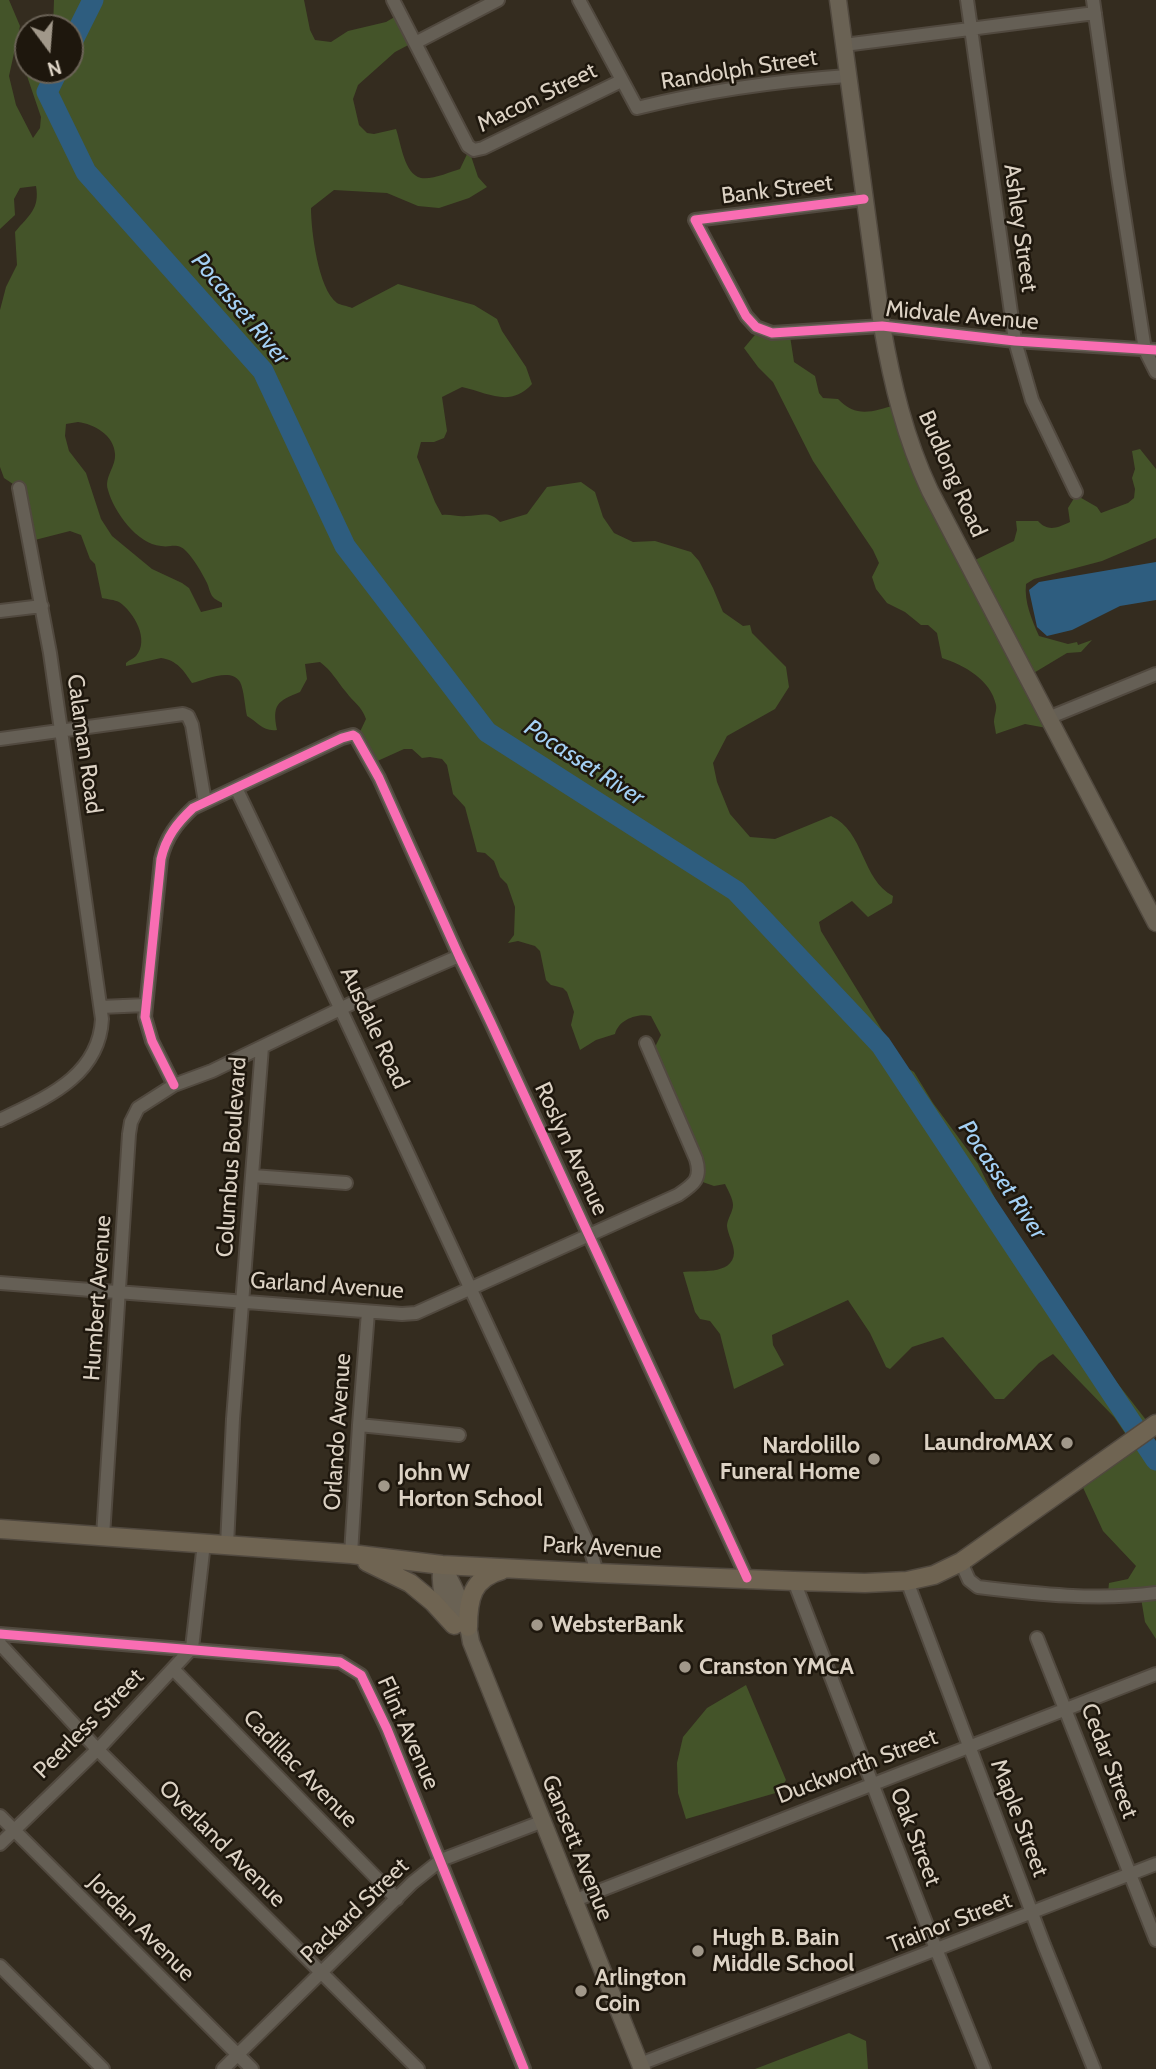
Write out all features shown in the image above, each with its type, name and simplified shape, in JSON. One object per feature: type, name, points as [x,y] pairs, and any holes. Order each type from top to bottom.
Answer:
[{"type":"main road","name":"Budlong Road","points":[[838,0],[882,326],[895,395],[922,473],[1156,923]]},
{"type":"main road","name":"Park Avenue","points":[[0,1529],[351,1554],[511,1569],[794,1581],[907,1581],[934,1575],[961,1562],[1156,1424]]},
{"type":"main road","points":[[351,1554],[410,1583],[464,1631]]},
{"type":"main road","name":"Gansett Avenue","points":[[442,1564],[455,1590],[464,1631],[641,2067]]},
{"type":"main road","points":[[464,1631],[470,1597],[482,1579],[511,1569]]},
{"type":"street","points":[[393,0],[415,43],[498,0]]},
{"type":"street","points":[[579,0],[621,81]]},
{"type":"street","name":"Ashley Street","points":[[967,0],[1015,341],[1032,400],[1076,492]]},
{"type":"street","points":[[844,45],[971,29],[1094,7],[1156,372]]},
{"type":"street","name":"Macon Street","points":[[415,43],[470,148],[474,150],[483,149],[621,81]]},
{"type":"street","name":"Randolph Street","points":[[621,81],[637,108],[802,80],[847,76]]},
{"type":"street","name":"Bank Street","points":[[764,331],[746,316],[695,220],[864,199]]},
{"type":"street","name":"Midvale Avenue","points":[[764,331],[787,333],[882,326],[1015,341],[1151,350]]},
{"type":"street","name":"Calaman Road","points":[[0,1120],[41,1100],[80,1072],[94,1052],[101,1032],[101,1007],[61,731],[42,606],[19,488]]},
{"type":"street","points":[[0,611],[42,606]]},
{"type":"street","points":[[1048,718],[1156,674]]},
{"type":"street","points":[[0,739],[180,713],[188,716],[192,725],[205,802]]},
{"type":"street","name":"Roslyn Avenue","points":[[236,788],[342,738],[353,735],[356,737],[379,778],[459,957],[747,1578]]},
{"type":"street","points":[[174,1085],[152,1041],[145,1017],[161,859],[164,845],[193,808],[236,788]]},
{"type":"street","name":"Ausdale Road","points":[[236,788],[342,1008],[590,1548],[597,1573]]},
{"type":"street","points":[[262,1047],[342,1008],[459,957]]},
{"type":"street","points":[[101,1007],[146,1005]]},
{"type":"street","name":"Garland Avenue","points":[[0,1283],[368,1312],[416,1312],[678,1195],[692,1186],[699,1172],[696,1159],[646,1042]]},
{"type":"street","name":"Columbus Boulevard","points":[[174,1085],[212,1071],[262,1047],[233,1419],[227,1545]]},
{"type":"street","name":"Humbert Avenue","points":[[103,1536],[131,1122],[138,1108],[174,1085]]},
{"type":"street","points":[[253,1177],[346,1183]]},
{"type":"street","name":"Orlando Avenue","points":[[351,1554],[368,1312]]},
{"type":"street","points":[[359,1425],[459,1434]]},
{"type":"street","points":[[192,1648],[204,1544]]},
{"type":"street","points":[[961,1562],[969,1580],[978,1587],[1059,1596],[1134,1596],[1156,1593]]},
{"type":"street","name":"Oak Street","points":[[794,1581],[984,2069]]},
{"type":"street","name":"Maple Street","points":[[907,1581],[968,1747],[1094,2069]]},
{"type":"street","name":"Flint Avenue","points":[[0,1633],[340,1662],[361,1675],[441,1860],[524,2069]]},
{"type":"street","name":"Cedar Street","points":[[1037,1638],[1156,1940]]},
{"type":"street","name":"Overland Avenue","points":[[0,1644],[97,1749],[418,2069]]},
{"type":"street","name":"Peerless Street","points":[[0,1844],[97,1749],[192,1648]]},
{"type":"street","name":"Cadillac Avenue","points":[[173,1669],[397,1899]]},
{"type":"street","name":"Duckworth Street","points":[[573,1901],[1156,1674]]},
{"type":"street","name":"Jordan Avenue","points":[[0,1816],[252,2069]]},
{"type":"street","name":"Packard Street","points":[[223,2069],[412,1883],[441,1860],[541,1822]]},
{"type":"street","name":"Trainor Street","points":[[641,2067],[1156,1864]]},
{"type":"street","points":[[0,1966],[103,2069]]},
{"type":"green space","points":[[0,0],[9,0],[15,14],[14,53],[9,76],[16,105],[33,138],[40,128],[41,117],[30,84],[84,84],[84,14],[54,14],[54,0],[304,0],[310,30],[315,40],[331,42],[348,31],[386,22],[398,15],[414,42],[395,52],[358,85],[353,99],[359,125],[367,133],[374,134],[396,129],[407,164],[415,175],[421,178],[436,177],[460,169],[469,150],[478,177],[487,187],[469,198],[439,208],[418,206],[387,193],[334,190],[311,208],[320,273],[330,296],[337,303],[352,308],[398,284],[474,305],[497,319],[526,367],[532,384],[516,395],[499,397],[462,387],[442,397],[447,431],[444,438],[434,442],[421,442],[417,457],[442,515],[484,514],[500,522],[527,514],[547,487],[581,482],[595,492],[603,517],[614,533],[633,542],[655,541],[691,552],[699,561],[723,612],[743,626],[750,625],[752,633],[786,667],[789,687],[775,709],[727,736],[713,763],[717,782],[730,814],[750,837],[775,839],[831,816],[842,823],[851,833],[875,879],[893,896],[892,903],[868,917],[852,901],[819,922],[821,931],[904,1066],[914,1072],[933,1103],[978,1164],[1013,1235],[1058,1307],[1150,1425],[1145,1430],[1156,1445],[1156,1639],[1145,1622],[1141,1598],[1108,1593],[1109,1583],[1128,1579],[1136,1566],[1103,1531],[1080,1481],[1127,1436],[1114,1417],[1053,1354],[1039,1363],[1004,1399],[995,1399],[943,1337],[912,1347],[890,1369],[886,1367],[870,1333],[848,1300],[772,1335],[773,1345],[784,1365],[734,1389],[720,1334],[710,1321],[700,1319],[695,1312],[683,1272],[721,1269],[732,1260],[734,1250],[727,1226],[733,1203],[725,1184],[714,1186],[697,1180],[699,1170],[650,1057],[661,1035],[651,1016],[640,1015],[620,1024],[615,1034],[596,1040],[580,1050],[571,1025],[574,1012],[567,992],[546,980],[540,951],[535,946],[518,941],[508,943],[514,935],[515,907],[507,884],[500,877],[494,861],[485,853],[477,852],[465,807],[453,794],[447,765],[442,759],[422,758],[412,749],[404,749],[373,763],[357,738],[366,719],[364,714],[320,662],[305,664],[307,679],[300,692],[278,705],[275,715],[277,730],[264,728],[247,716],[240,682],[231,675],[192,683],[183,670],[167,659],[126,666],[140,649],[141,635],[135,619],[119,602],[102,598],[95,564],[90,559],[81,535],[70,531],[31,541],[19,488],[4,478],[0,467],[0,310],[6,287],[17,265],[15,232],[35,206],[36,186],[20,188],[14,199],[15,215],[0,229]],"holes":[[[78,422],[96,428],[107,436],[114,447],[115,459],[107,485],[121,517],[143,540],[161,546],[180,547],[186,551],[207,583],[212,596],[222,603],[222,607],[201,612],[189,588],[152,569],[112,536],[101,519],[86,473],[69,451],[65,436],[66,424]]]},
{"type":"green space","points":[[759,330],[790,336],[794,362],[815,376],[823,398],[838,399],[852,409],[866,412],[896,405],[969,563],[1014,541],[1016,521],[1038,521],[1045,527],[1053,528],[1070,522],[1068,508],[1076,495],[1097,507],[1101,513],[1128,503],[1134,498],[1135,489],[1132,478],[1135,469],[1132,451],[1140,449],[1156,469],[1156,538],[1102,561],[1034,579],[1026,584],[1027,604],[1039,636],[1068,644],[1077,642],[1078,645],[1092,640],[1081,652],[1067,653],[1027,677],[1052,729],[1025,724],[996,734],[996,705],[989,688],[967,669],[942,658],[937,633],[928,625],[921,625],[905,612],[887,603],[876,589],[872,577],[879,563],[873,550],[813,461],[773,382],[744,348]]},
{"type":"green space","points":[[746,1685],[786,1780],[779,1792],[686,1819],[678,1793],[677,1763],[683,1737],[707,1708]]},
{"type":"green space","points":[[849,2033],[866,2041],[868,2069],[755,2069]]},
{"type":"water","points":[[1156,562],[1156,600],[1120,606],[1072,630],[1047,636],[1037,627],[1029,590],[1039,582]]},
{"type":"waterway","name":"Pocasset River","points":[[84,18],[93,0]]},
{"type":"waterway","name":"Pocasset River","points":[[51,84],[47,92],[86,172],[263,371],[345,546],[487,732],[736,891],[881,1045],[1156,1460]]},
{"type":"cycle path","points":[[864,199],[695,220],[746,316],[756,327],[772,333],[882,326],[1015,341],[1156,350]]},
{"type":"cycle path","points":[[174,1085],[152,1041],[145,1017],[161,859],[169,837],[193,808],[353,735],[379,778],[747,1578]]},
{"type":"cycle path","points":[[0,1634],[340,1662],[361,1675],[387,1729],[524,2069]]},
{"type":"place","name":"LaundroMAX","points":[[1067,1443]]},
{"type":"place","name":"Nardolillo Funeral Home","points":[[874,1459]]},
{"type":"place","name":"John W Horton School","points":[[384,1486]]},
{"type":"place","name":"WebsterBank","points":[[537,1625]]},
{"type":"place","name":"Cranston YMCA","points":[[685,1667]]},
{"type":"place","name":"Hugh B. Bain Middle School","points":[[698,1951]]},
{"type":"place","name":"Arlington Coin","points":[[581,1991]]}]
